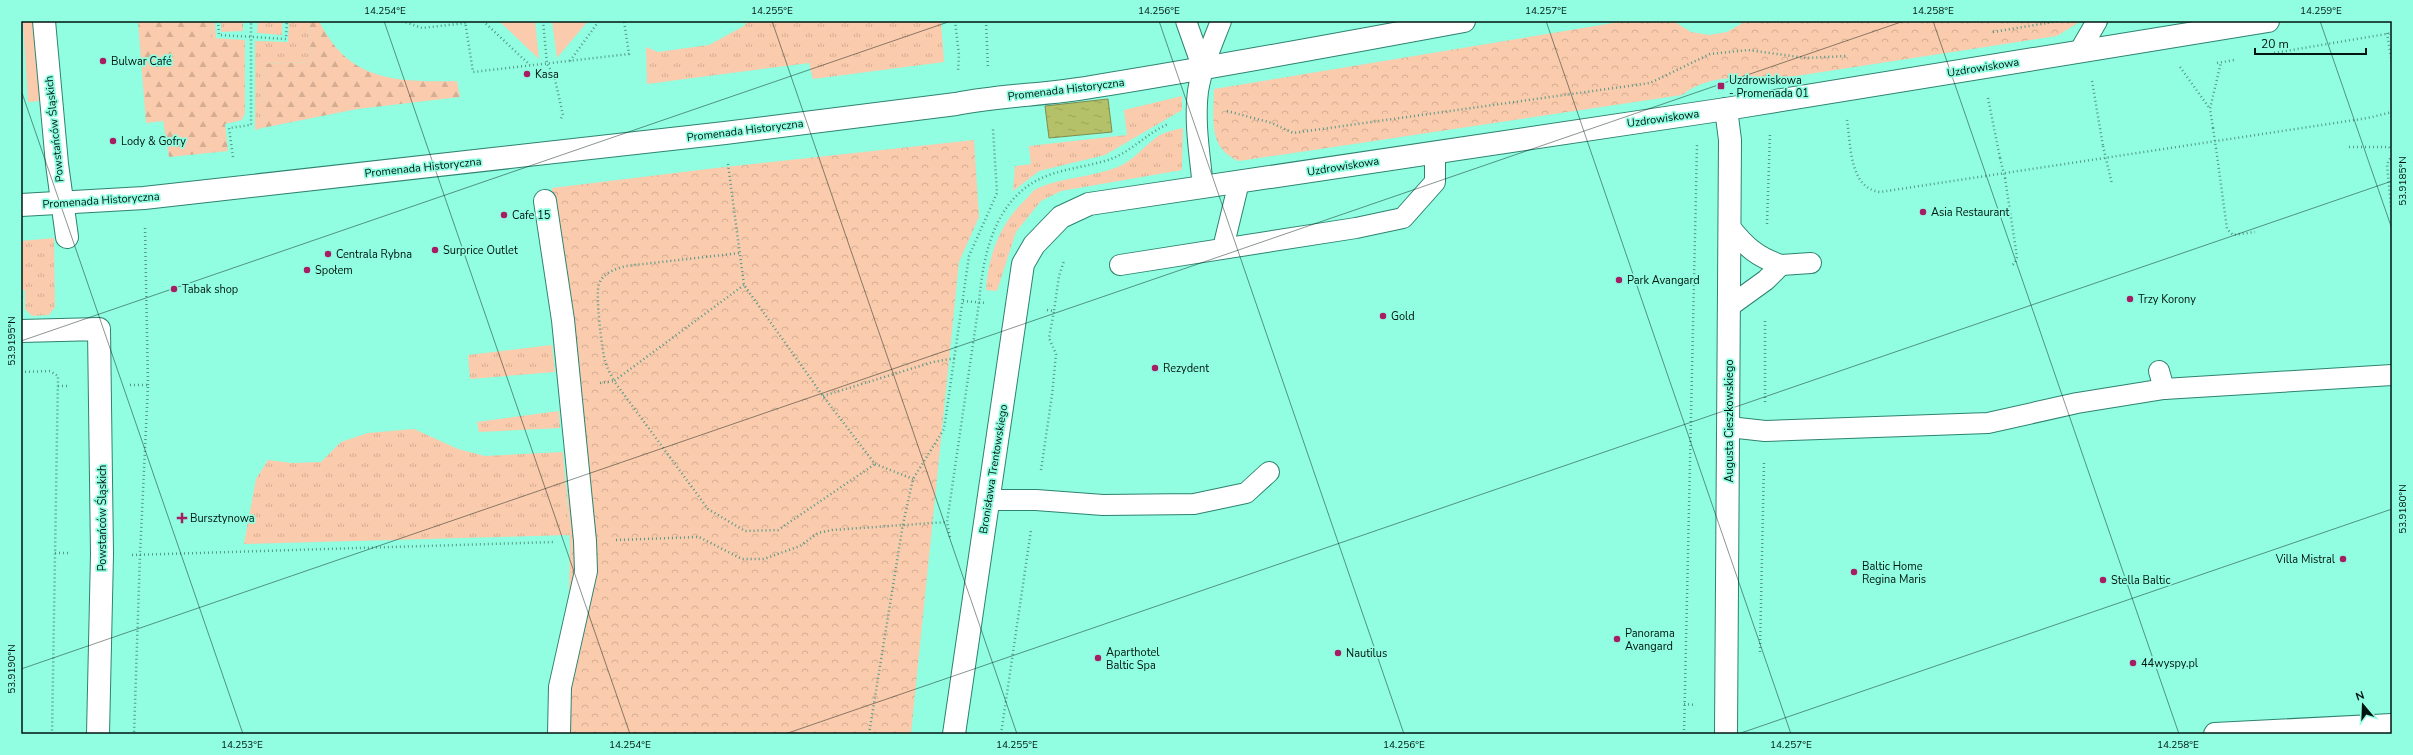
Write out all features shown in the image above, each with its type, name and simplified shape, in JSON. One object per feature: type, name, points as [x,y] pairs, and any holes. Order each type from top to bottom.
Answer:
[{"type":"street","name":"Powstańców Śląskich","points":[[44,21],[62,202],[68,237]]},
{"type":"street","name":"Promenada Historyczna","points":[[21,205],[144,198],[725,133],[956,104],[992,97],[1082,89],[1203,69],[1464,21]]},
{"type":"street","name":"Uzdrowiskowa","points":[[1061,217],[1090,204],[1726,109],[2079,52],[2243,23],[2268,21]]},
{"type":"street","name":"Augusta Cieszkowskiego","points":[[1726,109],[1730,140],[1726,734]]},
{"type":"street","points":[[545,201],[562,320],[585,541],[586,571],[560,687],[559,734]]},
{"type":"street","name":"Bronisława Trentowskiego","points":[[954,734],[1023,264],[1034,245],[1061,217]]},
{"type":"street","name":"Powstańców Śląskich","points":[[21,331],[72,328],[99,329],[102,554],[98,734]]},
{"type":"street","points":[[2215,734],[2392,724]]},
{"type":"lane","points":[[1186,21],[1203,69]]},
{"type":"lane","points":[[1203,187],[1197,116],[1198,91],[1203,69],[1221,21]]},
{"type":"lane","points":[[2079,52],[2097,21]]},
{"type":"lane","points":[[1120,265],[1356,228],[1403,218],[1435,182],[1435,152]]},
{"type":"lane","points":[[1223,248],[1238,182]]},
{"type":"lane","points":[[1730,227],[1747,248],[1766,260],[1781,265],[1811,263]]},
{"type":"lane","points":[[1730,306],[1766,280],[1781,265]]},
{"type":"lane","points":[[1729,428],[1764,431],[1988,423],[2077,403],[2162,380],[2392,374]]},
{"type":"lane","points":[[988,500],[1036,500],[1103,505],[1194,504],[1246,493],[1269,472]]},
{"type":"path","points":[[218,21],[219,35],[286,39],[287,21]]},
{"type":"path","points":[[238,187],[229,128],[251,125],[251,21]]},
{"type":"path","points":[[402,21],[422,28],[465,22],[473,72],[629,54],[624,21]]},
{"type":"path","points":[[483,21],[530,66]]},
{"type":"path","points":[[541,154],[563,115],[554,75],[547,64],[543,21]]},
{"type":"path","points":[[570,61],[599,21]]},
{"type":"path","points":[[955,21],[959,55],[956,104]]},
{"type":"path","points":[[869,734],[903,524],[913,479],[944,430],[956,358],[969,256],[996,193],[992,97],[986,56],[986,21]]},
{"type":"path","points":[[2392,33],[2387,34],[2392,63]]},
{"type":"path","points":[[2222,62],[2210,109],[2228,232],[2233,235],[2255,232]]},
{"type":"path","points":[[2180,67],[2210,109]]},
{"type":"path","points":[[2091,80],[2103,146],[2112,184]]},
{"type":"path","points":[[1988,98],[2005,178],[2017,258],[2015,264],[2011,266]]},
{"type":"path","points":[[1847,120],[1859,180],[1870,191],[1880,192],[2368,118],[2392,112]]},
{"type":"path","points":[[725,133],[744,285],[823,396],[875,464],[913,479]]},
{"type":"path","points":[[1684,734],[1697,144]]},
{"type":"path","points":[[2349,147],[2388,147],[2392,151]]},
{"type":"path","points":[[2392,155],[2387,164],[2392,218]]},
{"type":"path","points":[[144,198],[148,385]]},
{"type":"path","points":[[740,252],[626,266],[613,269],[604,276],[598,285],[600,327],[605,361],[614,381],[708,510],[745,531],[778,530],[875,464]]},
{"type":"path","points":[[614,381],[744,285]]},
{"type":"path","points":[[823,396],[933,362],[956,358]]},
{"type":"path","points":[[21,372],[50,371],[58,376],[52,734]]},
{"type":"path","points":[[134,734],[140,555],[699,537],[742,559],[764,559],[800,546],[818,533],[903,524],[947,522]]},
{"type":"path","points":[[55,553],[74,553]]},
{"type":"green space","points":[[23,21],[35,21],[40,101],[28,102]]},
{"type":"green space","points":[[138,21],[211,21],[212,38],[245,40],[245,113],[242,120],[225,124],[228,151],[169,157],[163,121],[146,123]]},
{"type":"green space","points":[[211,21],[215,21],[216,39],[212,38]]},
{"type":"green space","points":[[221,21],[243,21],[243,31],[221,32]]},
{"type":"green space","points":[[258,21],[282,21],[282,35],[257,33]]},
{"type":"green space","points":[[289,21],[309,21],[311,62],[265,64],[262,128],[255,130],[255,41],[288,42]]},
{"type":"green space","points":[[309,21],[319,21],[331,41],[345,56],[360,67],[395,79],[414,81],[457,81],[460,97],[357,109],[262,128],[265,64],[311,62]]},
{"type":"green space","points":[[499,21],[535,21],[539,59]]},
{"type":"green space","points":[[552,21],[588,21],[557,58]]},
{"type":"green space","points":[[747,21],[941,21],[944,62],[813,79],[809,63],[647,84],[646,47],[658,52],[709,45],[744,26]]},
{"type":"green space","points":[[1625,21],[1673,21],[1691,32],[1709,35],[1727,32],[1746,21],[2081,21],[2057,36],[1770,80],[1746,78],[1724,79],[1702,84],[1692,88],[1682,95],[1239,161],[1229,155],[1222,148],[1214,131],[1214,89]]},
{"type":"green space","points":[[1182,96],[1182,110],[1105,155],[1039,171],[1013,191],[1015,166],[1031,164],[1029,146],[1127,135],[1124,110]]},
{"type":"green space","points":[[1183,128],[1182,170],[1061,191],[1041,201],[1016,232],[997,291],[986,290],[989,265],[1002,230],[1016,209],[1034,190],[1058,181],[1098,173],[1118,167],[1129,161],[1160,135],[1169,131]]},
{"type":"green space","points":[[974,140],[979,217],[959,262],[911,734],[566,734],[570,546],[552,188],[716,168]]},
{"type":"green space","points":[[54,238],[55,307],[49,315],[32,316],[25,309],[25,290],[21,290],[21,241]]},
{"type":"green space","points":[[552,345],[555,372],[470,379],[468,355]]},
{"type":"green space","points":[[559,411],[560,428],[479,432],[477,422]]},
{"type":"green space","points":[[414,429],[458,449],[485,456],[563,452],[570,535],[244,544],[256,479],[268,460],[292,463],[321,462],[341,442],[368,433]]},
{"type":"water","points":[[1108,99],[1112,132],[1049,138],[1045,106]]},
{"type":"place","name":"Bulwar Café","points":[[103,61]]},
{"type":"place","name":"Kasa","points":[[527,74]]},
{"type":"place","name":"Uzdrowiskowa - Promenada 01","points":[[1721,86]]},
{"type":"place","name":"Lody & Gofry","points":[[113,141]]},
{"type":"place","name":"Asia Restaurant","points":[[1923,212]]},
{"type":"place","name":"Cafe 15","points":[[504,215]]},
{"type":"place","name":"Surprice Outlet","points":[[435,250]]},
{"type":"place","name":"Centrala Rybna","points":[[328,254]]},
{"type":"place","name":"Społem","points":[[307,270]]},
{"type":"place","name":"Park Avangard","points":[[1619,280]]},
{"type":"place","name":"Tabak shop","points":[[174,289]]},
{"type":"place","name":"Trzy Korony","points":[[2130,299]]},
{"type":"place","name":"Gold","points":[[1383,316]]},
{"type":"place","name":"Rezydent","points":[[1155,368]]},
{"type":"place","name":"Bursztynowa","points":[[182,518]]},
{"type":"place","name":"Villa Mistral","points":[[2343,559]]},
{"type":"place","name":"Baltic Home Regina Maris","points":[[1854,572]]},
{"type":"place","name":"Stella Baltic","points":[[2103,580]]},
{"type":"place","name":"Panorama Avangard","points":[[1617,639]]},
{"type":"place","name":"Nautilus","points":[[1338,653]]},
{"type":"place","name":"Aparthotel Baltic Spa","points":[[1098,658]]},
{"type":"place","name":"44wyspy.pl","points":[[2133,663]]}]
